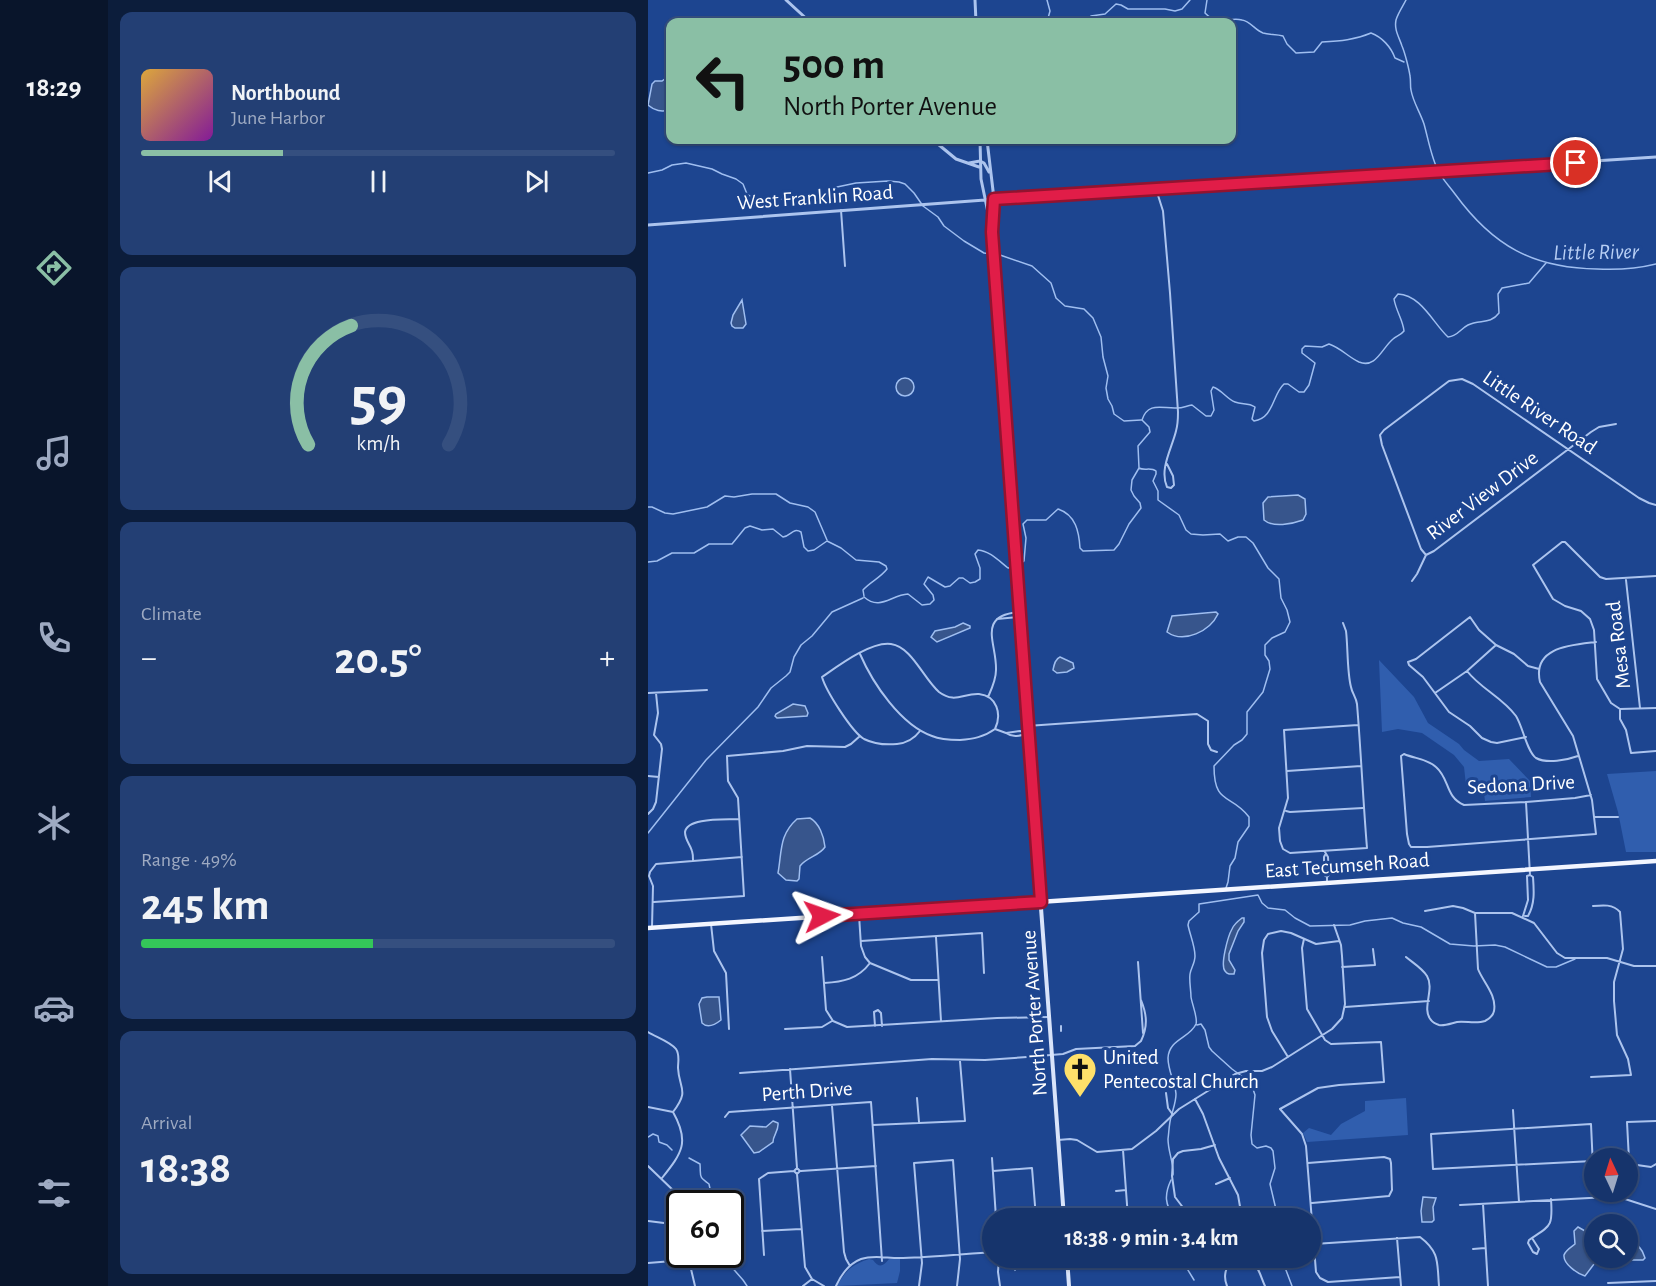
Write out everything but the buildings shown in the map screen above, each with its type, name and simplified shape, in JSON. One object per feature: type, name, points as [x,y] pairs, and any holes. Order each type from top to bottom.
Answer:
[{"type":"main road","name":"North Porter Avenue","points":[[1031,773],[1063,1208]]},
{"type":"main road","name":"East Tecumseh Road","points":[[650,927],[1238,889],[1327,880],[1530,872],[1656,861]]},
{"type":"main road","points":[[1067,1268],[1069,1286]]},
{"type":"street","points":[[786,0],[806,18]]},
{"type":"street","points":[[975,0],[976,18]]},
{"type":"street","points":[[937,144],[952,157],[978,166],[980,171]]},
{"type":"street","name":"North Porter Avenue","points":[[980,144],[980,171],[992,232]]},
{"type":"street","name":"North Porter Avenue","points":[[987,144],[994,199],[992,232],[1031,773]]},
{"type":"street","name":"West Franklin Road","points":[[648,225],[994,199],[1656,157]]},
{"type":"street","points":[[967,163],[980,161],[986,164],[992,182]]},
{"type":"street","points":[[1156,189],[1163,211],[1178,412],[1177,427],[1167,464],[1165,480],[1167,487],[1171,488],[1174,485],[1174,479],[1167,464]]},
{"type":"street","points":[[841,210],[845,266]]},
{"type":"street","name":"Little River Road","points":[[1426,555],[1380,435],[1449,381],[1462,379],[1473,384],[1639,498],[1656,505]]},
{"type":"street","name":"River View Drive","points":[[1426,555],[1595,429],[1616,424]]},
{"type":"street","points":[[1656,576],[1626,579],[1600,578],[1565,542],[1533,564],[1553,599],[1581,611],[1590,619],[1596,642],[1597,679],[1611,703],[1620,709],[1656,708]]},
{"type":"street","points":[[1412,581],[1426,555]]},
{"type":"street","name":"Mesa Road","points":[[1626,579],[1640,708]]},
{"type":"street","points":[[988,697],[995,679],[996,668],[991,633],[994,624],[997,619],[1019,615]]},
{"type":"street","points":[[1526,737],[1497,743],[1486,741],[1449,712],[1423,677],[1408,663],[1471,617],[1479,630],[1496,645],[1514,654],[1528,666],[1539,669]]},
{"type":"street","points":[[1343,623],[1346,631],[1351,687],[1357,700],[1366,848],[1325,853],[1290,853],[1283,849],[1279,828],[1288,798],[1284,730],[1358,725]]},
{"type":"street","points":[[1528,840],[1596,834],[1591,795],[1579,755],[1568,727],[1540,682],[1539,669],[1548,654],[1555,650],[1573,644],[1596,642]]},
{"type":"street","points":[[860,654],[891,704],[920,731],[944,739],[966,740],[984,736],[995,729],[998,722],[998,711],[994,702],[980,694],[960,698],[947,696],[931,684],[911,656],[891,644],[878,645],[860,654],[822,677],[837,704],[860,736],[875,743],[893,744],[910,741],[920,731]]},
{"type":"street","points":[[1435,693],[1467,671],[1496,645]]},
{"type":"street","points":[[1467,671],[1475,682],[1500,699],[1519,721],[1532,754],[1542,760],[1550,761],[1579,755]]},
{"type":"street","points":[[648,693],[707,690]]},
{"type":"street","points":[[654,735],[658,713],[656,693]]},
{"type":"street","points":[[1620,709],[1620,719],[1626,730],[1631,753],[1656,751]]},
{"type":"street","points":[[1027,726],[1197,714],[1208,721],[1208,744],[1211,750],[1217,752]]},
{"type":"street","points":[[995,729],[1006,733],[1020,731],[1028,733]]},
{"type":"street","points":[[648,734],[654,735],[662,749],[655,805],[648,814]]},
{"type":"street","points":[[654,902],[744,896],[738,798],[728,781],[727,756],[783,751],[807,746],[845,747],[860,736]]},
{"type":"street","name":"Sedona Drive","points":[[1528,840],[1423,848],[1410,846],[1407,834],[1401,755],[1425,760],[1437,768],[1446,780],[1451,796],[1464,805],[1526,802],[1591,795]]},
{"type":"street","points":[[1287,771],[1361,766]]},
{"type":"street","points":[[648,776],[658,777]]},
{"type":"street","points":[[1523,916],[1528,916],[1533,901],[1526,802]]},
{"type":"street","points":[[1284,810],[1290,812],[1364,808]]},
{"type":"street","points":[[1594,817],[1618,817]]},
{"type":"street","points":[[693,860],[691,847],[686,838],[687,826],[698,821],[739,819]]},
{"type":"street","points":[[1325,853],[1324,875],[1327,880]]},
{"type":"street","points":[[650,927],[654,902],[653,886],[649,876],[653,867],[660,863],[742,857]]},
{"type":"street","points":[[1523,916],[1528,900],[1527,876],[1530,872]]},
{"type":"street","points":[[1425,911],[1454,906],[1475,914],[1512,913],[1523,916],[1534,923],[1557,953],[1565,958],[1607,958],[1634,966],[1656,966]]},
{"type":"street","points":[[1591,1077],[1631,1075],[1628,1059],[1617,1035],[1613,989],[1623,949],[1620,912],[1609,906],[1593,906]]},
{"type":"street","points":[[859,914],[863,954],[870,963],[911,980],[938,980]]},
{"type":"street","points":[[1406,957],[1427,977],[1430,987],[1428,1014],[1437,1025],[1487,1020],[1494,1012],[1494,1004],[1491,991],[1478,969],[1475,914]]},
{"type":"street","points":[[711,923],[714,951],[726,973],[729,1029]]},
{"type":"street","points":[[1058,1140],[1070,1139],[1100,1152],[1137,1147],[1171,1115],[1223,1082],[1241,1072],[1262,1071],[1332,1029],[1340,1021],[1345,1007],[1339,941],[1334,925]]},
{"type":"street","points":[[1288,1057],[1272,1031],[1267,1017],[1263,940],[1268,934],[1281,931],[1318,944],[1339,941]]},
{"type":"street","points":[[861,941],[982,933],[984,973]]},
{"type":"street","points":[[936,937],[941,1022]]},
{"type":"street","points":[[1304,939],[1302,948],[1308,1013],[1322,1036],[1333,1045],[1381,1042],[1384,1082],[1323,1087],[1309,1092],[1280,1109],[1303,1137],[1308,1163],[1311,1208]]},
{"type":"street","points":[[1342,967],[1375,965],[1374,949]]},
{"type":"street","points":[[822,957],[826,1010],[833,1020],[850,1028],[1006,1017],[1049,1017]]},
{"type":"street","points":[[824,983],[850,979],[870,963]]},
{"type":"street","points":[[740,1073],[932,1059],[995,1059],[1063,1054],[1076,1049],[1135,1046],[1139,1044],[1144,1035],[1138,963]]},
{"type":"street","points":[[1345,1007],[1429,1001]]},
{"type":"street","points":[[875,1026],[874,1012],[877,1010],[880,1011],[882,1026]]},
{"type":"street","points":[[785,1029],[822,1027],[833,1020]]},
{"type":"street","points":[[1061,1026],[1061,1031]]},
{"type":"street","points":[[648,1032],[677,1051],[682,1091],[681,1100],[673,1112]]},
{"type":"street","points":[[882,1262],[873,1125],[965,1121],[960,1059]]},
{"type":"street","points":[[1241,1066],[1241,1072]]},
{"type":"street","points":[[790,1070],[805,1267],[812,1280],[824,1286]]},
{"type":"street","points":[[1166,1092],[1171,1115]]},
{"type":"street","points":[[917,1098],[919,1122]]},
{"type":"street","points":[[1195,1099],[1238,1195],[1240,1208]]},
{"type":"street","name":"Perth Drive","points":[[725,1117],[729,1112],[871,1102],[873,1125]]},
{"type":"street","points":[[832,1104],[844,1252],[850,1266]]},
{"type":"street","points":[[648,1107],[673,1112],[681,1126],[682,1143],[678,1158],[662,1178]]},
{"type":"street","points":[[1513,1110],[1519,1202]]},
{"type":"street","points":[[1629,1148],[1627,1122],[1656,1121]]},
{"type":"street","points":[[1584,1161],[1433,1169],[1431,1134],[1591,1125],[1592,1148]]},
{"type":"street","points":[[1183,1208],[1175,1197],[1173,1159],[1183,1151],[1215,1146]]},
{"type":"street","points":[[1123,1150],[1127,1208]]},
{"type":"street","points":[[1308,1163],[1384,1157],[1390,1159],[1391,1163],[1392,1190],[1389,1196],[1311,1203]]},
{"type":"street","points":[[992,1158],[995,1208]]},
{"type":"street","points":[[919,1286],[921,1257],[914,1163],[953,1160],[960,1254],[957,1286]]},
{"type":"street","points":[[1638,1165],[1651,1167],[1656,1164]]},
{"type":"street","points":[[648,1166],[673,1190]]},
{"type":"street","points":[[764,1256],[759,1179],[768,1173],[876,1166]]},
{"type":"street","points":[[993,1171],[1032,1168],[1035,1208]]},
{"type":"street","points":[[1216,1184],[1230,1178]]},
{"type":"street","points":[[1116,1191],[1126,1190]]},
{"type":"street","points":[[1461,1205],[1584,1198]]},
{"type":"street","points":[[1532,1238],[1539,1251],[1537,1254],[1533,1252],[1528,1241],[1551,1223],[1551,1199]]},
{"type":"street","points":[[1634,1202],[1656,1209]]},
{"type":"street","points":[[1483,1204],[1488,1286]]},
{"type":"street","points":[[648,1221],[666,1223]]},
{"type":"street","points":[[762,1231],[801,1229]]},
{"type":"street","points":[[1321,1243],[1418,1237],[1431,1246],[1436,1256],[1438,1286]]},
{"type":"street","points":[[1397,1238],[1401,1286]]},
{"type":"street","points":[[1473,1249],[1485,1248]]},
{"type":"street","points":[[836,1286],[850,1266],[865,1258],[921,1257],[982,1252]]},
{"type":"street","points":[[1227,1286],[1224,1278],[1225,1269],[1237,1259],[1253,1263],[1264,1286]]},
{"type":"street","points":[[648,1263],[666,1262]]},
{"type":"street","points":[[690,1268],[695,1286]]},
{"type":"street","points":[[998,1268],[1000,1286]]},
{"type":"street","points":[[1316,1268],[1317,1275],[1324,1281],[1330,1282],[1400,1276]]},
{"type":"street","points":[[803,1286],[812,1280]]},
{"type":"street","points":[[1608,1283],[1656,1281]]},
{"type":"shaded area","points":[[666,80],[666,111],[664,111],[653,109],[648,105],[652,84],[655,81]]},
{"type":"shaded area","points":[[742,300],[746,324],[743,328],[735,328],[731,323],[733,315]]},
{"type":"shaded area","points":[[905,378],[911,381],[914,387],[911,393],[905,396],[899,393],[896,387],[899,381]]},
{"type":"shaded area","points":[[1298,495],[1305,499],[1306,514],[1303,520],[1277,525],[1264,520],[1263,503],[1268,497]]},
{"type":"shaded area","points":[[1216,612],[1218,614],[1209,626],[1196,634],[1181,637],[1167,632],[1172,616]]},
{"type":"shaded area","points":[[963,623],[970,628],[937,642],[931,637],[935,631]]},
{"type":"shaded area","points":[[1060,657],[1073,663],[1074,668],[1067,672],[1057,673],[1053,670]]},
{"type":"shaded area","points":[[1379,660],[1414,697],[1428,723],[1479,761],[1509,759],[1530,781],[1531,797],[1485,801],[1483,785],[1466,785],[1464,767],[1454,755],[1422,733],[1398,729],[1382,732]]},
{"type":"shaded area","points":[[793,704],[805,706],[807,716],[777,718],[775,716],[776,714]]},
{"type":"shaded area","points":[[1656,771],[1656,852],[1626,852],[1607,774]]},
{"type":"shaded area","points":[[810,818],[820,830],[825,847],[800,866],[797,881],[786,880],[778,873],[784,837],[797,819]]},
{"type":"shaded area","points":[[1242,918],[1244,922],[1229,954],[1229,960],[1235,970],[1234,974],[1229,974],[1223,963],[1225,950],[1233,927]]},
{"type":"shaded area","points":[[719,997],[721,1020],[709,1026],[702,1023],[699,1004],[702,998]]},
{"type":"shaded area","points":[[1406,1098],[1408,1135],[1307,1142],[1303,1133],[1309,1128],[1331,1135],[1341,1124],[1365,1111],[1365,1101]]},
{"type":"shaded area","points":[[773,1121],[778,1123],[778,1126],[773,1142],[754,1153],[741,1135],[750,1126],[766,1127]]},
{"type":"shaded area","points":[[1423,1197],[1436,1198],[1432,1222],[1422,1222]]},
{"type":"shaded area","points":[[1578,1227],[1584,1230],[1584,1268],[1591,1268],[1585,1276],[1572,1268],[1564,1258],[1566,1252],[1575,1244],[1574,1231]]},
{"type":"shaded area","points":[[1638,1246],[1645,1258],[1638,1260]]},
{"type":"shaded area","points":[[869,1259],[881,1266],[889,1259],[900,1259],[897,1283],[837,1286],[850,1269]]},
{"type":"waterway","points":[[1047,0],[1050,11],[1048,18]]},
{"type":"waterway","points":[[1089,18],[1105,14],[1116,4],[1128,9],[1175,11],[1182,9],[1190,0]]},
{"type":"waterway","points":[[1207,0],[1205,13],[1211,18]]},
{"type":"waterway","points":[[1406,0],[1397,17],[1396,27],[1408,65],[1412,94],[1424,124],[1432,156],[1445,181],[1484,228],[1516,251],[1553,264],[1574,268],[1612,269],[1656,264]]},
{"type":"waterway","points":[[1236,19],[1245,21],[1263,33],[1283,36],[1296,53],[1314,52],[1322,42],[1353,39],[1371,33],[1386,43],[1395,58],[1404,62]]},
{"type":"waterway","points":[[648,173],[686,163],[712,169],[736,179],[743,184],[747,194],[753,198],[774,200],[825,194],[837,187],[856,183],[888,181],[905,184],[923,206],[964,241],[984,253],[1000,255],[1032,266],[1051,283],[1056,298],[1065,306],[1084,309],[1093,318],[1101,337],[1108,376],[1106,388],[1114,414],[1124,421],[1141,420]]},
{"type":"waterway","name":"Little River","points":[[1142,420],[1148,410],[1156,407],[1179,408],[1192,405],[1206,416],[1211,416],[1214,410],[1211,391],[1213,387],[1235,402],[1255,407],[1252,419],[1254,421],[1261,419],[1269,411],[1284,384],[1288,384],[1299,392],[1304,392],[1309,385],[1315,363],[1302,353],[1305,346],[1322,347],[1329,344],[1359,362],[1370,363],[1374,360],[1393,339],[1404,331],[1394,299],[1398,294],[1420,304],[1448,337],[1457,334],[1468,325],[1496,317],[1499,313],[1498,294],[1502,288],[1529,283],[1546,263]]},
{"type":"waterway","name":"Little River","points":[[864,597],[875,603],[908,594],[922,605],[930,604],[934,600],[933,595],[924,584],[928,577],[945,587],[950,586],[959,578],[970,583],[980,579],[980,568],[975,554],[978,550],[990,554],[1008,568],[1017,567],[1024,561],[1026,538],[1023,524],[1027,520],[1046,520],[1058,509],[1073,520],[1079,536],[1080,548],[1083,551],[1114,550],[1141,508],[1131,490],[1132,480],[1139,468],[1138,446],[1150,432],[1149,427],[1142,420]]},
{"type":"waterway","points":[[1139,468],[1156,471],[1153,481],[1158,491],[1158,500],[1179,515],[1186,530],[1191,534],[1220,534],[1228,541],[1246,537],[1253,543],[1268,568],[1279,579],[1281,598],[1290,622],[1285,632],[1272,638],[1265,645],[1265,655],[1270,669],[1263,692],[1247,712],[1247,734],[1214,766],[1215,779],[1220,793],[1249,817],[1249,826],[1238,842],[1235,858],[1230,866],[1226,888]]},
{"type":"waterway","points":[[648,507],[673,514],[707,507],[725,496],[776,494],[790,503],[808,507],[815,512],[827,540]]},
{"type":"waterway","name":"Little River","points":[[648,562],[657,561],[672,553],[694,553],[709,544],[732,544],[745,528],[750,526],[762,530],[773,529],[783,537],[794,531],[801,532],[804,547],[808,551],[814,550],[827,541]]},
{"type":"waterway","name":"Little River","points":[[827,541],[841,548],[856,560],[879,562],[886,566],[887,569],[863,590],[864,596]]},
{"type":"waterway","points":[[648,833],[706,760],[758,707],[771,688],[790,672],[794,657],[801,645],[812,636],[832,612],[863,598]]},
{"type":"waterway","points":[[1173,1175],[1168,1139],[1176,1094],[1168,1058],[1172,1047],[1196,1024],[1190,980],[1195,952],[1188,925],[1189,921],[1199,912],[1199,904],[1258,895],[1268,908],[1285,910],[1310,926],[1350,925],[1392,918],[1421,927],[1450,944],[1505,947],[1547,967],[1556,967],[1575,959]]},
{"type":"waterway","points":[[1197,1025],[1201,1024],[1205,1030],[1212,1051],[1251,1083],[1255,1095],[1252,1144],[1257,1148],[1266,1146],[1273,1151],[1275,1168],[1270,1184],[1276,1208]]},
{"type":"waterway","points":[[648,1137],[653,1134],[658,1136],[659,1142],[672,1150]]},
{"type":"waterway","points":[[689,1158],[700,1164],[701,1176],[709,1184],[710,1190]]},
{"type":"waterway","points":[[1169,1208],[1166,1199],[1171,1180]]},
{"type":"waterway","points":[[732,1268],[747,1286]]},
{"type":"waterway","points":[[1187,1268],[1194,1280]]},
{"type":"waterway","points":[[1285,1268],[1292,1286]]},
{"type":"place","name":"United Pentecostal Church","points":[[1080,1098]]},
{"type":"route","points":[[822,916],[1041,902],[992,232],[994,199],[1576,163]]}]
